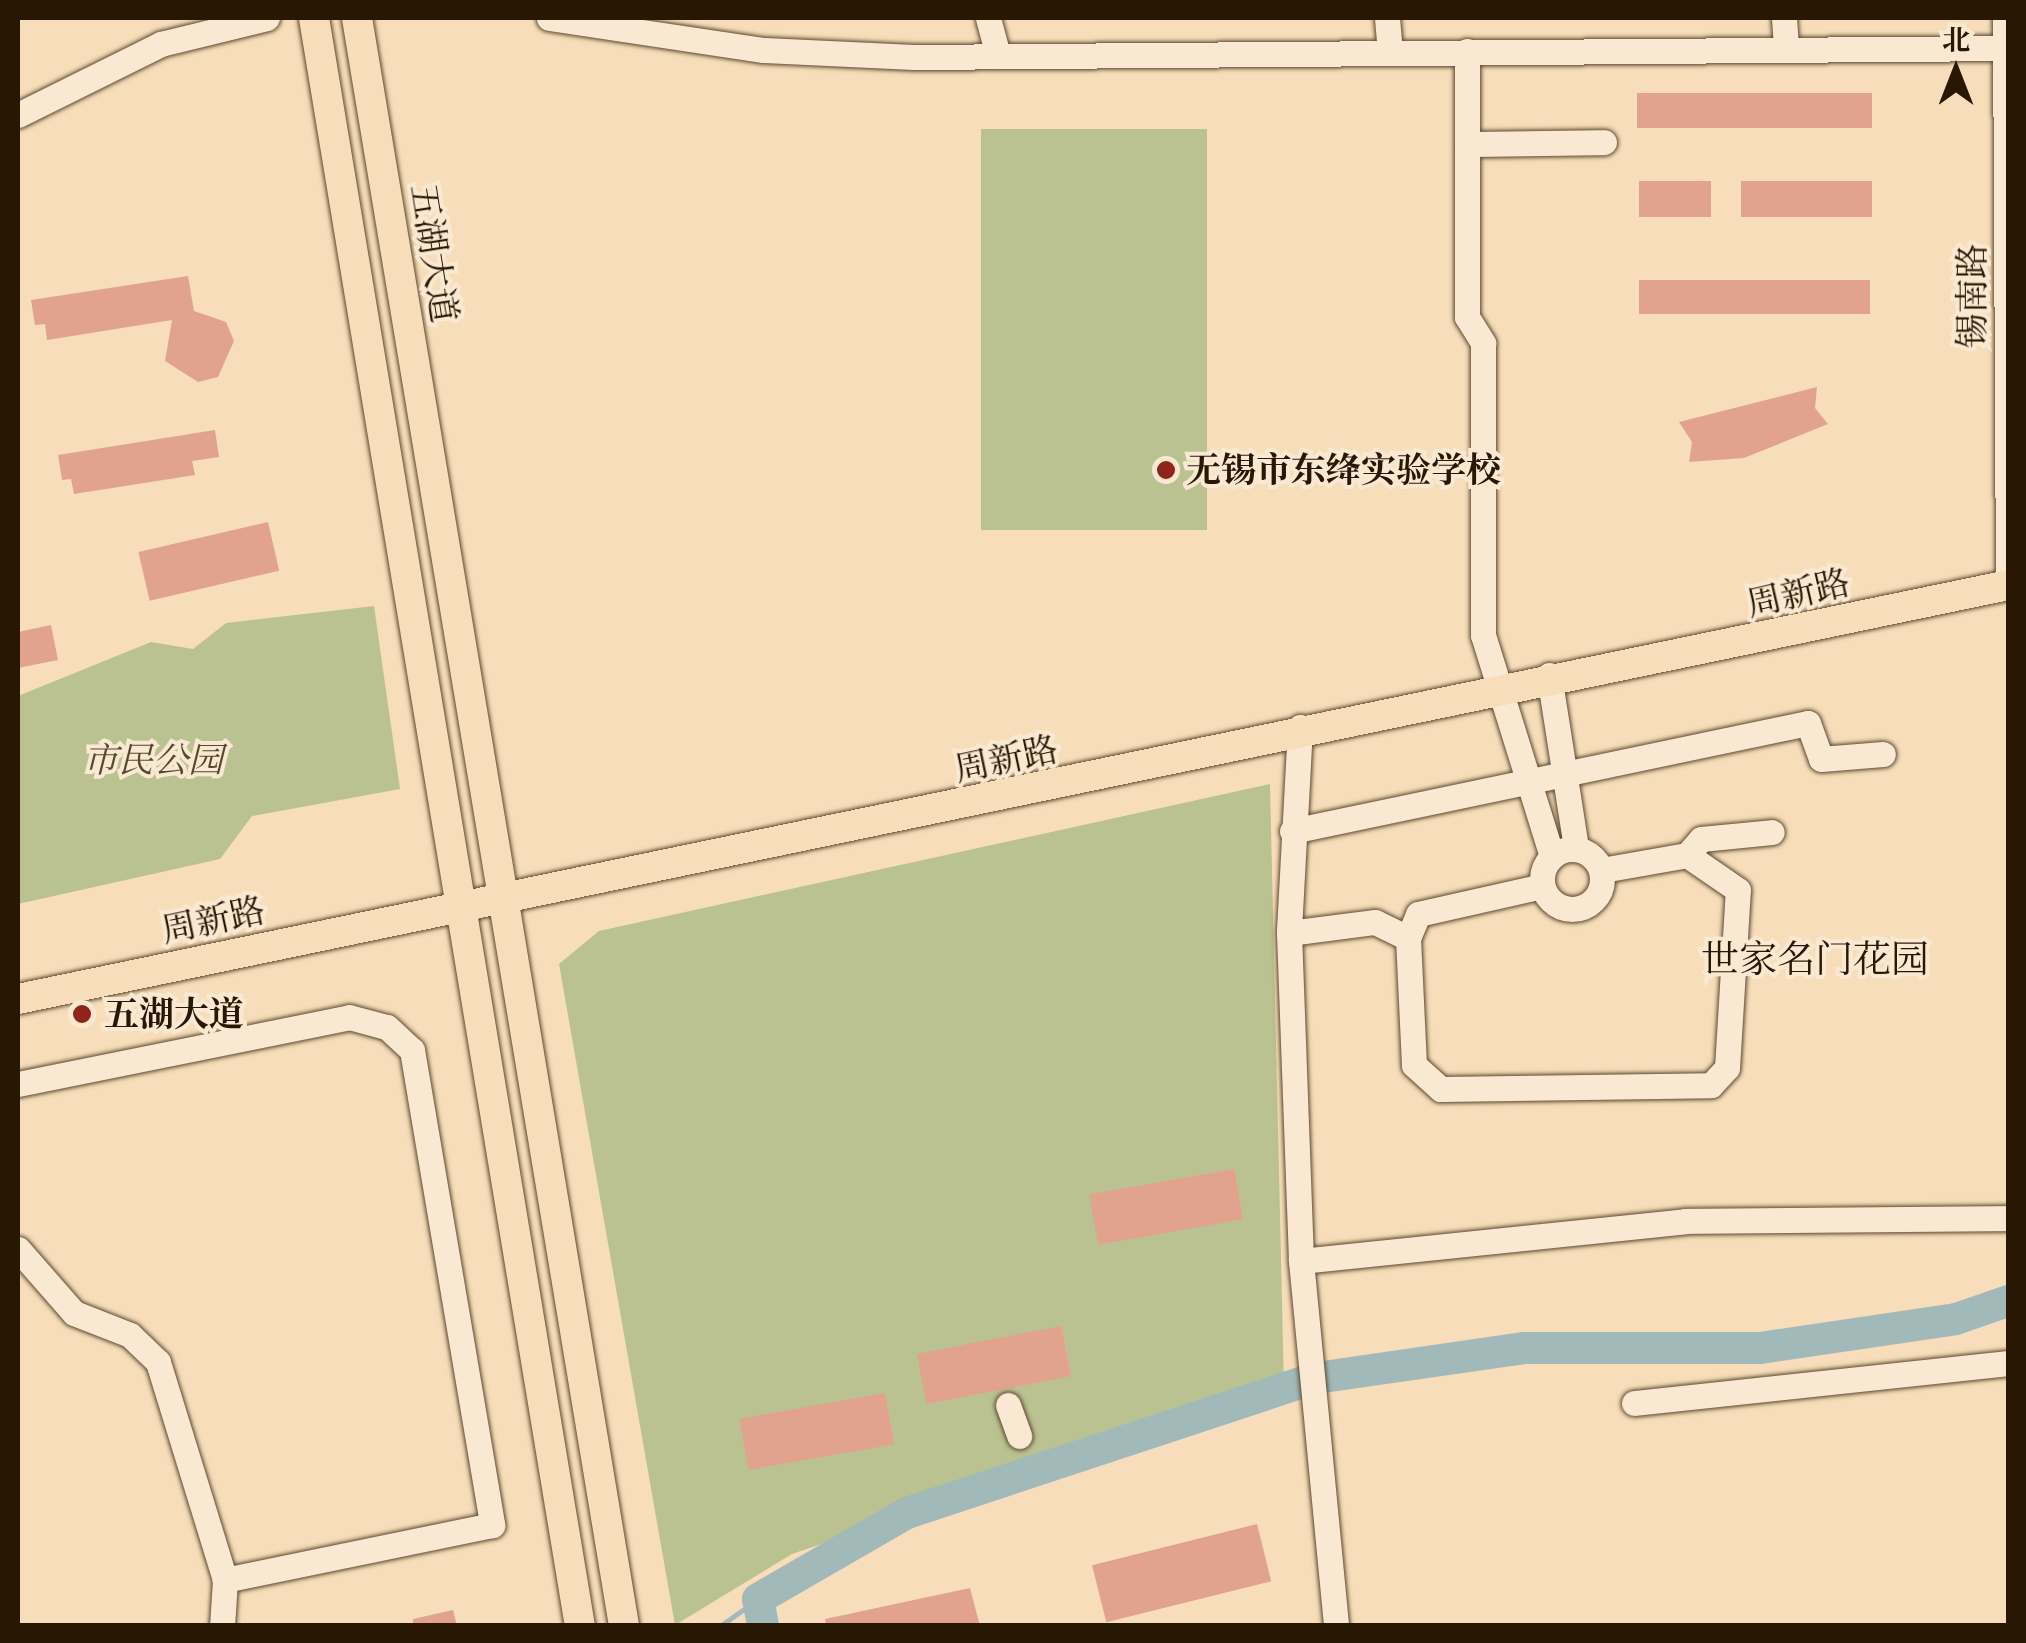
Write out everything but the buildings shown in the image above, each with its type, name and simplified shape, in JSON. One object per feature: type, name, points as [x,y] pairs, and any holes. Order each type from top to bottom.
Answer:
[{"type":"main road","points":[[314,18],[455,904],[580,1626]]},
{"type":"main road","name":"五湖大道","points":[[356,18],[624,1626]]},
{"type":"main road","name":"周新路","points":[[1550,681],[2008,575]]},
{"type":"main road","name":"周新路","points":[[18,987],[502,895],[2008,584]]},
{"type":"main road","name":"周新路","points":[[18,999],[455,904]]},
{"type":"street","points":[[18,99],[142,38],[224,18]]},
{"type":"street","points":[[18,115],[161,44],[267,18]]},
{"type":"street","points":[[549,18],[764,50],[998,56],[2007,48]]},
{"type":"street","points":[[988,18],[998,56]]},
{"type":"street","points":[[1387,18],[1390,52]]},
{"type":"street","points":[[1784,18],[1786,48]]},
{"type":"street","name":"锡南路","points":[[2006,18],[2008,584]]},
{"type":"street","points":[[1468,51],[1468,316],[1483,343],[1484,636],[1529,782],[1564,852],[1602,870],[1687,855],[1701,839],[1772,832]]},
{"type":"street","points":[[1468,144],[1604,142]]},
{"type":"street","points":[[1550,681],[1569,774],[1564,852],[1542,886],[1418,914],[1408,938],[1414,1065],[1441,1088],[1712,1086],[1727,1068],[1738,890],[1687,855]]},
{"type":"street","points":[[1292,831],[1808,723],[1821,759],[1884,754]]},
{"type":"street","points":[[1300,732],[1289,933],[1301,1261],[1336,1626]]},
{"type":"street","points":[[1542,886],[1559,906],[1576,909],[1598,896],[1602,870]]},
{"type":"street","points":[[1289,933],[1374,922],[1408,938]]},
{"type":"street","points":[[18,1084],[349,1016],[387,1027],[412,1050],[492,1525],[225,1580]]},
{"type":"street","points":[[1301,1261],[1685,1221],[2008,1218]]},
{"type":"street","points":[[18,1249],[74,1313],[130,1335],[158,1362],[225,1580],[222,1626]]},
{"type":"street","points":[[1634,1404],[2008,1362]]},
{"type":"street","points":[[1008,1405],[1019,1436]]},
{"type":"green space","points":[[981,129],[1207,129],[1207,530],[981,530]]},
{"type":"green space","name":"市民公园","points":[[374,606],[400,789],[252,816],[220,859],[18,904],[18,696],[151,642],[193,649],[226,623]]},
{"type":"green space","points":[[1270,784],[1284,1388],[792,1554],[675,1625],[559,964],[599,931]]},
{"type":"waterway","points":[[763,1626],[758,1599],[907,1513],[1316,1378],[1525,1348],[1760,1348],[1956,1319],[2008,1301]]},
{"type":"waterway","points":[[720,1626],[758,1599]]},
{"type":"place","name":"无锡市东绛实验学校","points":[[1166,470]]},
{"type":"place","name":"五湖大道","points":[[82,1014]]},
{"type":"district","name":"世家名门花园","points":[[1815,959]]}]
